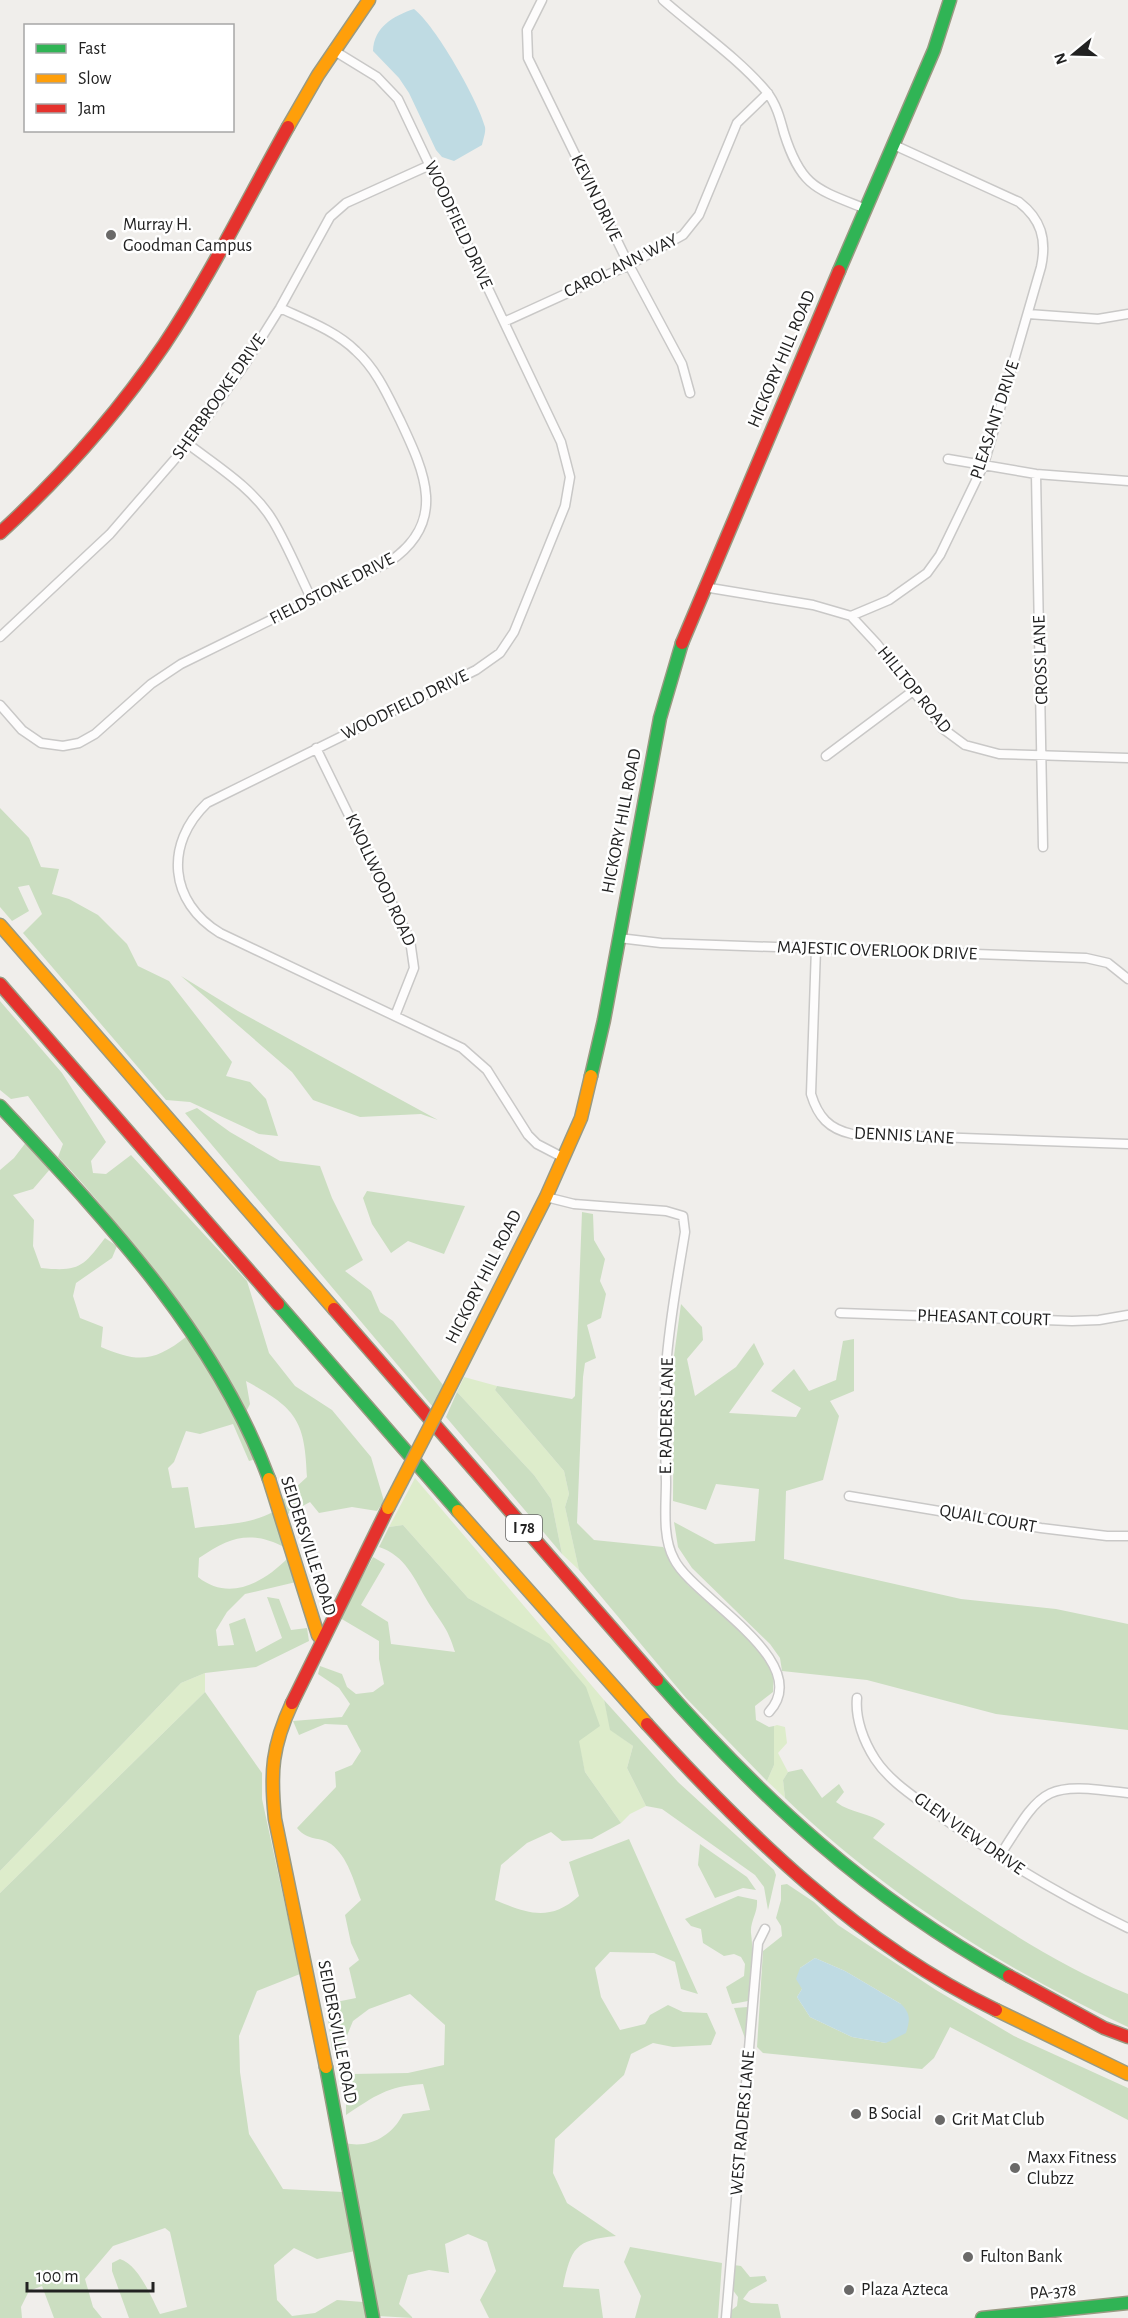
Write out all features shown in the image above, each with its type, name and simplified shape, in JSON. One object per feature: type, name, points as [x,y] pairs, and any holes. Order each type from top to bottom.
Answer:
[{"type":"main road","points":[[0,533],[85,446],[164,344],[208,272],[293,115],[333,50],[369,0]]},
{"type":"main road","name":"HICKORY HILL ROAD","points":[[322,1640],[546,1197],[581,1118],[592,1081],[664,698],[704,587],[934,50],[950,0]]},
{"type":"main road","name":"I 78","points":[[0,925],[629,1648],[714,1744],[781,1812],[852,1873],[967,1953],[1104,2028],[1128,2037]]},
{"type":"main road","name":"I 78","points":[[0,984],[557,1625],[696,1778],[830,1905],[953,1989],[1128,2074]]},
{"type":"main road","name":"SEIDERSVILLE ROAD","points":[[0,1106],[76,1187],[209,1354],[245,1423],[295,1551],[318,1635],[322,1640],[277,1737],[273,1751],[271,1783],[279,1841],[313,1998],[372,2318]]},
{"type":"main road","name":"PA-378","points":[[982,2318],[1128,2304]]},
{"type":"street","name":"KEVIN DRIVE","points":[[542,0],[527,30],[528,58],[628,265],[682,364],[690,393]]},
{"type":"street","points":[[663,0],[754,78],[768,93],[779,115],[793,159],[804,177],[823,191],[866,208]]},
{"type":"street","name":"WOODFIELD DRIVE","points":[[333,50],[389,87],[398,99],[561,442],[570,477],[565,506],[514,632],[500,653],[476,670],[216,797],[198,811],[186,828],[179,846],[177,864],[180,883],[192,909],[214,930],[462,1048],[486,1070],[528,1135],[537,1144],[564,1158]]},
{"type":"street","name":"CAROL ANN WAY","points":[[504,322],[672,243],[691,227],[737,123],[768,93]]},
{"type":"street","name":"PLEASANT DRIVE","points":[[851,616],[889,600],[917,581],[934,564],[984,464],[1028,314],[1044,246],[1040,226],[1033,215],[1019,202],[894,145]]},
{"type":"street","name":"SHERBROOKE DRIVE","points":[[0,637],[110,534],[188,444],[280,308],[318,236],[338,210],[430,165]]},
{"type":"street","name":"FIELDSTONE DRIVE","points":[[0,705],[22,730],[41,742],[63,746],[79,743],[95,734],[166,672],[389,562],[408,547],[424,518],[426,485],[420,462],[384,387],[367,362],[346,343],[280,308]]},
{"type":"street","points":[[1028,314],[1098,319],[1128,314]]},
{"type":"street","points":[[188,444],[232,478],[264,508],[273,521],[312,600]]},
{"type":"street","points":[[948,459],[1036,474],[1128,481]]},
{"type":"street","name":"CROSS LANE","points":[[1036,474],[1043,847]]},
{"type":"street","points":[[704,587],[813,605],[851,616]]},
{"type":"street","name":"HILLTOP ROAD","points":[[851,616],[877,644],[942,728],[965,745],[999,754],[1128,758]]},
{"type":"street","points":[[826,756],[913,691]]},
{"type":"street","name":"KNOLLWOOD ROAD","points":[[316,748],[410,940],[414,968],[395,1016]]},
{"type":"street","name":"MAJESTIC OVERLOOK DRIVE","points":[[619,938],[662,943],[1086,958],[1108,963],[1128,979]]},
{"type":"street","name":"DENNIS LANE","points":[[816,948],[811,1094],[819,1114],[832,1127],[852,1134],[1128,1144]]},
{"type":"street","name":"E. RADERS LANE","points":[[546,1197],[574,1204],[666,1211],[683,1216],[685,1232],[666,1368],[665,1450],[668,1542],[674,1559],[689,1578],[758,1641],[774,1665],[779,1692],[775,1706],[770,1712]]},
{"type":"street","name":"PHEASANT COURT","points":[[840,1313],[1072,1321],[1099,1320],[1128,1315]]},
{"type":"street","name":"QUAIL COURT","points":[[849,1496],[1041,1528],[1107,1536],[1128,1536]]},
{"type":"street","name":"GLEN VIEW DRIVE","points":[[857,1698],[862,1735],[875,1760],[889,1776],[999,1857],[1044,1885],[1128,1928]]},
{"type":"street","points":[[999,1857],[1031,1807],[1049,1792],[1082,1787],[1128,1793]]},
{"type":"street","name":"WEST RADERS LANE","points":[[726,2318],[758,1943],[765,1929]]},
{"type":"green space","points":[[0,808],[29,838],[41,867],[59,869],[52,894],[69,899],[98,915],[127,944],[138,966],[169,981],[232,1062],[226,1076],[250,1082],[266,1099],[278,1136],[259,1134],[190,1102],[166,1100],[23,933],[42,914],[29,885],[18,887],[29,911],[12,921],[0,907]]},
{"type":"green space","points":[[181,976],[238,1011],[438,1120],[421,1114],[360,1117],[313,1100],[292,1072]]},
{"type":"green space","points":[[0,1001],[62,1073],[106,1142],[91,1161],[93,1173],[106,1174],[131,1155],[247,1281],[269,1353],[295,1386],[332,1410],[371,1457],[384,1501],[377,1511],[352,1507],[319,1513],[310,1502],[286,1515],[280,1502],[307,1477],[304,1442],[294,1418],[276,1399],[246,1381],[250,1404],[246,1412],[135,1248],[85,1186],[58,1157],[63,1144],[28,1096],[11,1099],[0,1090]]},
{"type":"green space","points":[[197,1108],[230,1132],[280,1161],[320,1166],[332,1198],[363,1260],[345,1271],[371,1291],[380,1312],[393,1321],[443,1385],[433,1407],[185,1113]]},
{"type":"green space","points":[[27,1141],[51,1168],[33,1189],[13,1195],[34,1220],[33,1246],[41,1268],[64,1269],[79,1265],[105,1238],[117,1246],[112,1258],[76,1283],[73,1296],[80,1318],[103,1327],[101,1347],[126,1356],[155,1355],[176,1345],[187,1336],[217,1380],[256,1459],[249,1461],[233,1424],[200,1434],[186,1431],[174,1462],[168,1468],[172,1488],[188,1487],[195,1528],[245,1522],[273,1512],[286,1548],[274,1542],[252,1537],[231,1540],[199,1558],[198,1577],[222,1588],[234,1589],[257,1582],[288,1558],[296,1582],[245,1594],[227,1612],[216,1630],[218,1646],[234,1645],[229,1624],[245,1618],[256,1652],[282,1638],[267,1597],[279,1599],[291,1630],[307,1628],[309,1641],[256,1667],[205,1673],[181,1683],[0,1871],[0,1170],[14,1158]]},
{"type":"green space","points":[[367,1191],[465,1206],[444,1254],[408,1241],[391,1253],[372,1224],[363,1198]]},
{"type":"green space","points":[[582,1212],[593,1214],[594,1240],[605,1259],[600,1281],[606,1294],[601,1318],[587,1325],[596,1358],[585,1363],[583,1377],[577,1523],[594,1540],[663,1547],[688,1585],[747,1638],[766,1659],[774,1674],[773,1692],[755,1706],[756,1720],[769,1727],[774,1726],[774,1765],[767,1781],[686,1698],[579,1570],[565,1507],[569,1494],[564,1471],[495,1390],[497,1386],[572,1399],[575,1396]]},
{"type":"green space","points":[[681,1304],[702,1327],[703,1340],[687,1359],[695,1396],[736,1367],[754,1343],[764,1364],[729,1413],[796,1417],[801,1408],[771,1391],[794,1369],[809,1391],[836,1380],[843,1341],[854,1339],[854,1391],[830,1401],[839,1416],[823,1480],[786,1491],[784,1559],[961,1599],[1056,1609],[1128,1624],[1128,1730],[996,1714],[867,1680],[782,1671],[780,1658],[770,1644],[692,1568],[678,1547],[674,1522],[715,1544],[755,1541],[759,1489],[716,1484],[706,1510],[673,1501],[674,1356]]},
{"type":"green space","points":[[464,1377],[497,1386],[495,1390],[564,1471],[569,1494],[565,1507],[579,1570],[562,1554],[551,1499],[534,1475],[457,1392]]},
{"type":"green space","points":[[457,1392],[534,1475],[551,1499],[562,1554],[446,1417]]},
{"type":"green space","points":[[415,1478],[604,1700],[611,1730],[633,1746],[627,1768],[646,1806],[630,1814],[621,1823],[585,1772],[550,1645],[468,1598],[403,1525],[389,1527]]},
{"type":"green space","points":[[403,1525],[468,1598],[550,1644],[586,1687],[600,1726],[579,1741],[585,1772],[621,1823],[592,1839],[562,1841],[551,1832],[527,1843],[501,1865],[495,1900],[528,1912],[558,1910],[579,1896],[569,1862],[629,1839],[698,1994],[681,1989],[675,1962],[654,1953],[610,1952],[595,1968],[601,1997],[620,2030],[645,2024],[650,2015],[668,2005],[683,2012],[707,2013],[716,2033],[711,2045],[673,2047],[653,2043],[631,2054],[624,2075],[555,2139],[553,2173],[567,2203],[616,2236],[592,2240],[577,2248],[569,2263],[563,2287],[599,2289],[603,2318],[489,2318],[480,2300],[496,2271],[487,2242],[468,2234],[445,2244],[449,2273],[429,2270],[408,2275],[399,2304],[413,2318],[378,2316],[345,2143],[363,2144],[379,2139],[393,2129],[403,2114],[430,2110],[423,2084],[400,2087],[382,2093],[346,2115],[346,2092],[352,2074],[408,2073],[444,2065],[445,2025],[410,1994],[369,2009],[353,2021],[341,2050],[332,2050],[326,2004],[356,1998],[349,1968],[359,1960],[351,1943],[345,1915],[361,1900],[350,1870],[337,1849],[327,1842],[306,1835],[297,1828],[336,1787],[335,1772],[352,1765],[361,1751],[347,1725],[325,1724],[299,1735],[293,1721],[342,1717],[350,1704],[339,1688],[318,1674],[320,1666],[342,1674],[347,1687],[356,1694],[373,1692],[384,1684],[379,1659],[379,1641],[340,1618],[373,1557],[385,1564],[361,1605],[388,1622],[391,1644],[455,1652],[446,1630],[414,1577],[396,1556],[379,1547],[389,1527]]},
{"type":"green space","points":[[205,1673],[205,1692],[0,1893],[0,1871],[181,1683]]},
{"type":"green space","points":[[205,1692],[262,1773],[262,1799],[300,1974],[257,1991],[239,2036],[240,2072],[249,2134],[283,2189],[343,2192],[355,2251],[317,2259],[294,2248],[274,2265],[277,2300],[292,2316],[315,2313],[337,2300],[363,2302],[366,2318],[129,2318],[112,2271],[112,2263],[120,2259],[127,2262],[139,2275],[160,2314],[187,2307],[170,2232],[165,2228],[113,2246],[85,2279],[93,2307],[102,2318],[54,2318],[42,2286],[29,2291],[21,2307],[22,2318],[0,2318],[0,1893]]},
{"type":"green space","points":[[604,1700],[678,1782],[774,1870],[776,1875],[768,1910],[764,1887],[755,1875],[662,1809],[646,1806],[627,1768],[633,1746],[610,1730]]},
{"type":"green space","points":[[774,1726],[785,1727],[787,1743],[778,1753],[788,1772],[783,1780],[785,1798],[767,1781],[774,1765]]},
{"type":"green space","points":[[802,1769],[822,1798],[839,1784],[844,1792],[836,1802],[885,1824],[873,1838],[934,1882],[997,1924],[1061,1962],[1128,1994],[1128,2027],[1081,2004],[991,1954],[904,1897],[863,1866],[785,1798],[783,1780],[788,1772]]},
{"type":"green space","points":[[700,1844],[747,1877],[756,1890],[743,1888],[715,1898],[698,1865]]},
{"type":"green space","points":[[787,1884],[814,1902],[838,1925],[936,1990],[1014,2036],[1128,2088],[1128,2120],[950,2027],[934,2058],[922,2069],[763,2053],[757,2047],[763,1951],[782,1936],[781,1926],[776,1918],[781,1900],[781,1885]],"holes":[[[815,1958],[845,1971],[901,2004],[886,2043],[852,2037],[810,2017],[797,1997],[802,1989],[800,1968]]]},
{"type":"green space","points":[[738,1896],[757,1900],[757,1905],[751,1929],[752,1958],[748,2001],[732,2004],[726,1987],[744,1976],[745,1964],[741,1957],[734,1954],[724,1956],[703,1943],[701,1929],[691,1926],[685,1919]]},
{"type":"green space","points":[[748,2007],[746,2041],[734,2008]]},
{"type":"green space","points":[[630,2247],[722,2263],[718,2318],[635,2318],[641,2296],[624,2262]]},
{"type":"green space","points":[[734,2265],[741,2266],[750,2277],[765,2276],[767,2281],[749,2291],[743,2299],[751,2303],[778,2304],[781,2318],[729,2318],[729,2312],[737,2306],[738,2297],[732,2289]]},
{"type":"water","points":[[414,9],[433,30],[455,64],[474,99],[485,127],[482,145],[454,161],[442,157],[436,150],[409,93],[399,78],[373,51],[381,29],[392,19]]},
{"type":"water","points":[[815,1958],[845,1971],[901,2004],[909,2017],[906,2033],[886,2043],[852,2037],[810,2017],[797,1997],[802,1989],[796,1979],[800,1968]]},
{"type":"traffic: fast","points":[[839,271],[934,50],[950,0]]},
{"type":"traffic: fast","points":[[591,1076],[604,1020],[660,718],[682,643]]},
{"type":"traffic: fast","points":[[0,1106],[117,1235],[188,1326],[219,1375],[246,1426],[269,1479]]},
{"type":"traffic: fast","points":[[278,1304],[458,1511]]},
{"type":"traffic: fast","points":[[657,1680],[737,1766],[820,1843],[908,1913],[1009,1976]]},
{"type":"traffic: fast","points":[[326,2067],[373,2318]]},
{"type":"traffic: fast","points":[[982,2318],[1128,2303]]},
{"type":"traffic: slow","points":[[288,127],[318,75],[369,0]]},
{"type":"traffic: slow","points":[[0,925],[334,1309]]},
{"type":"traffic: slow","points":[[444,1399],[546,1197],[581,1118],[591,1076]]},
{"type":"traffic: slow","points":[[388,1508],[444,1399]]},
{"type":"traffic: slow","points":[[269,1479],[318,1635],[322,1640]]},
{"type":"traffic: slow","points":[[458,1511],[647,1724]]},
{"type":"traffic: slow","points":[[292,1703],[280,1733],[274,1760],[275,1819],[326,2067]]},
{"type":"traffic: slow","points":[[996,2010],[1128,2074]]},
{"type":"traffic: jam","points":[[0,533],[88,443],[146,371],[197,292],[288,127]]},
{"type":"traffic: jam","points":[[682,643],[839,271]]},
{"type":"traffic: jam","points":[[0,984],[278,1304]]},
{"type":"traffic: jam","points":[[334,1309],[657,1680]]},
{"type":"traffic: jam","points":[[292,1703],[388,1508]]},
{"type":"traffic: jam","points":[[647,1724],[725,1807],[808,1884],[898,1953],[996,2010]]},
{"type":"traffic: jam","points":[[1009,1976],[1104,2028],[1128,2037]]},
{"type":"place","name":"Murray H. Goodman Campus","points":[[111,235]]},
{"type":"place","name":"B Social","points":[[856,2114]]},
{"type":"place","name":"Grit Mat Club","points":[[940,2120]]},
{"type":"place","name":"Maxx Fitness Clubzz","points":[[1015,2168]]},
{"type":"place","name":"Fulton Bank","points":[[968,2257]]},
{"type":"place","name":"Plaza Azteca","points":[[849,2290]]}]
